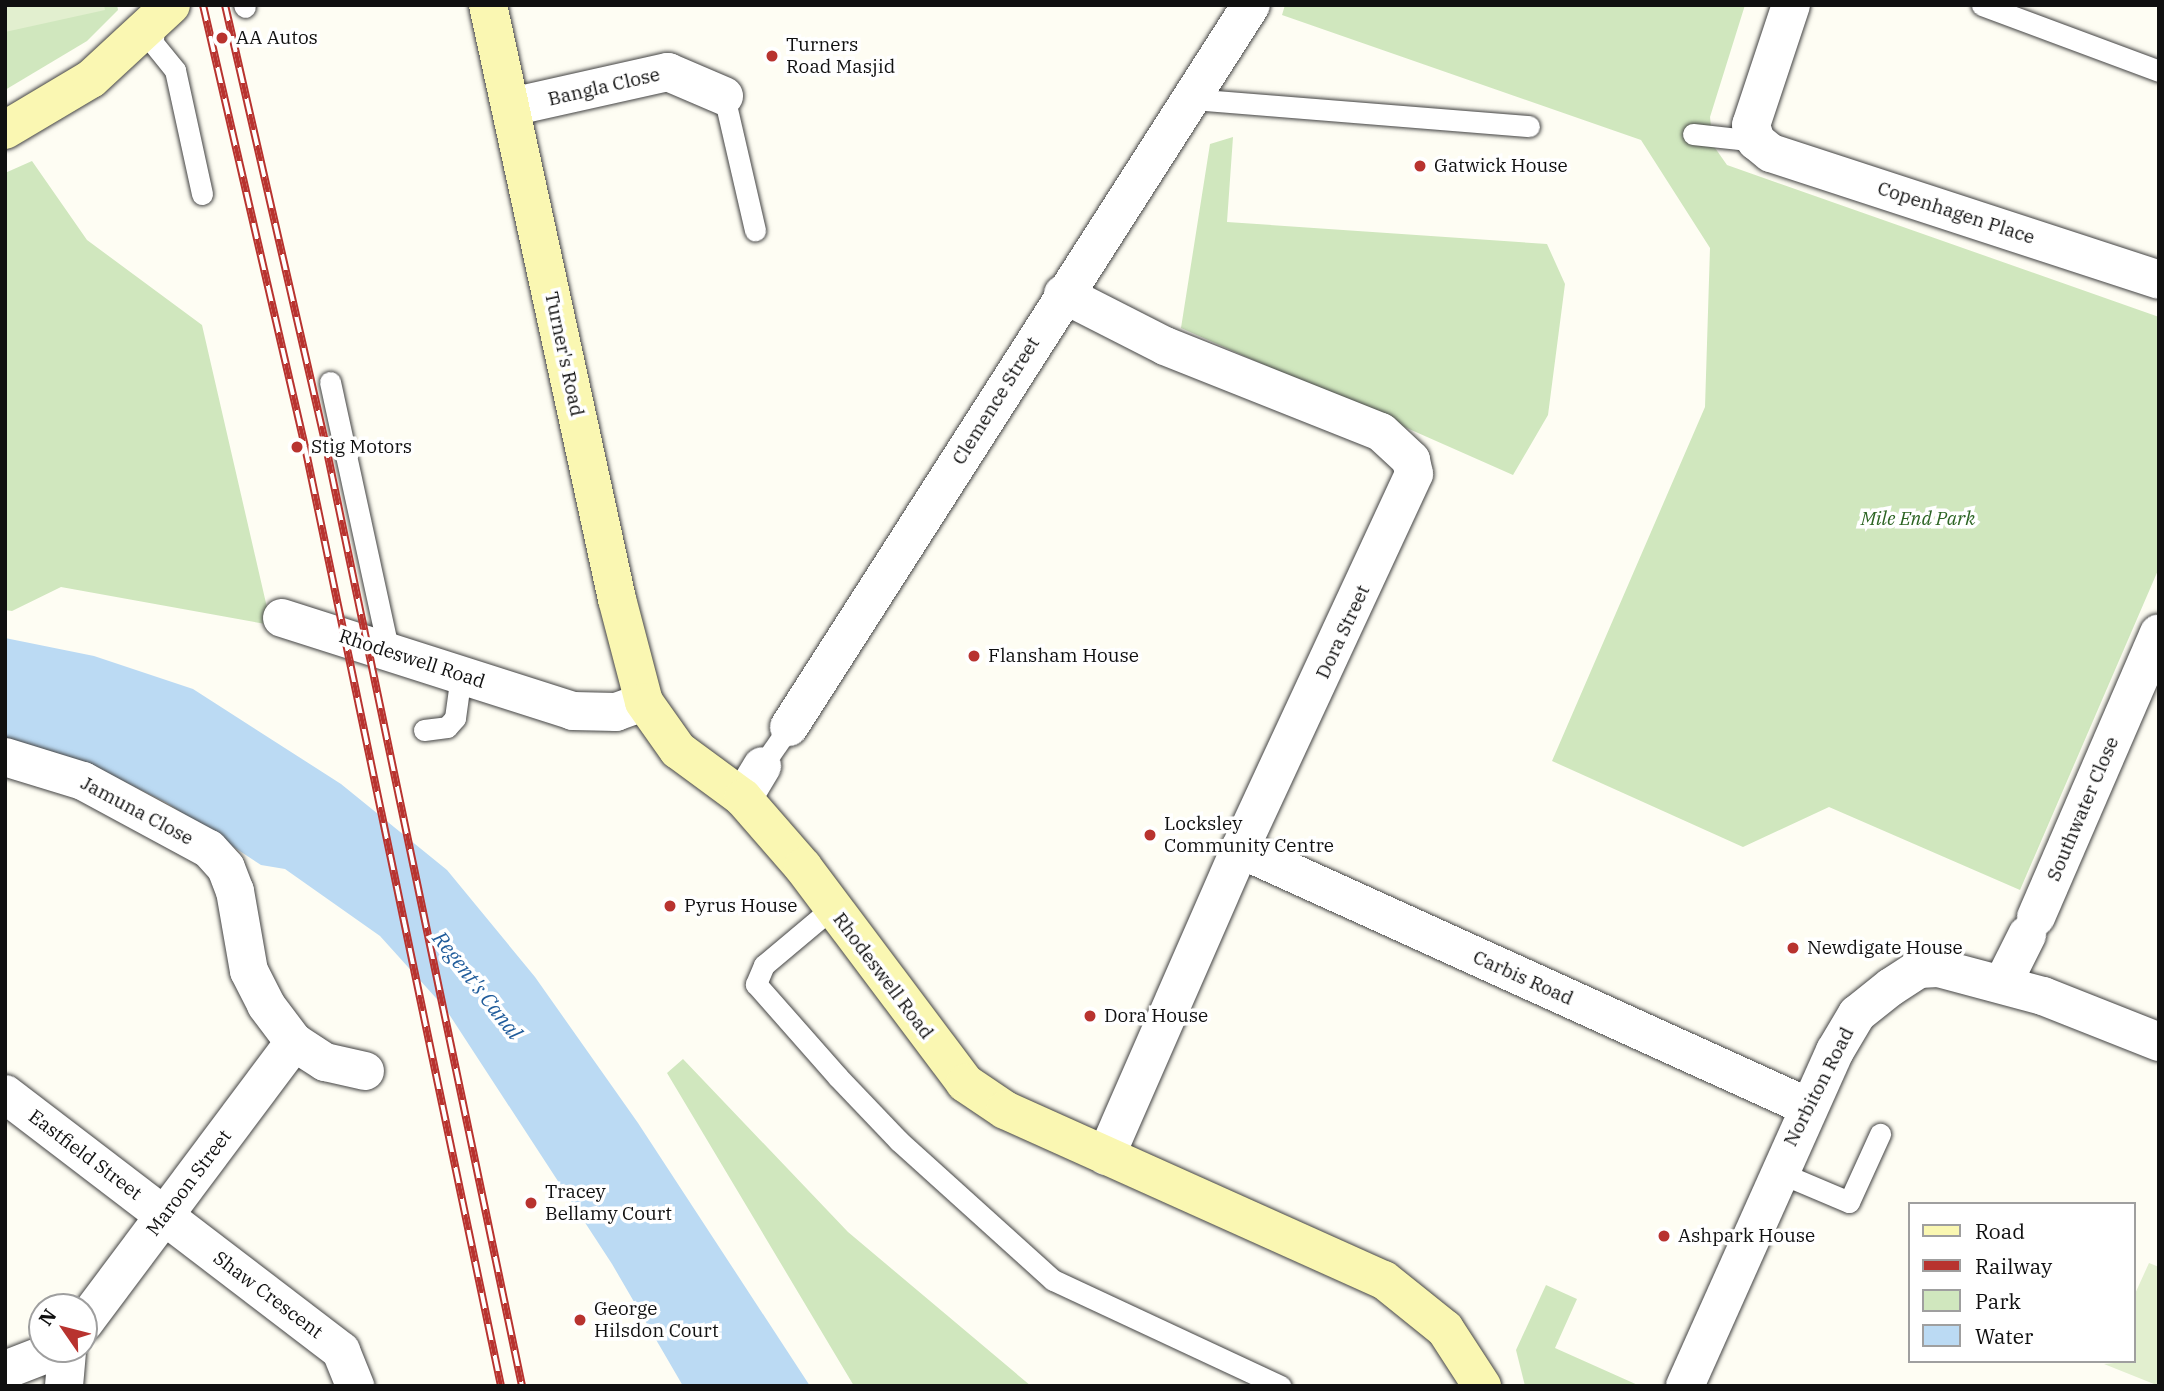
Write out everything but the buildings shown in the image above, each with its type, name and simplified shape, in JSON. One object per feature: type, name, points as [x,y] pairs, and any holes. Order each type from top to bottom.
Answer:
[{"type":"street","name":"Turner's Road","points":[[488,5],[617,599],[644,702]]},
{"type":"street","name":"Clemence Street","points":[[789,727],[1063,294],[1251,5]]},
{"type":"street","points":[[1756,141],[1751,125],[1791,5]]},
{"type":"street","points":[[5,130],[91,79],[159,11]]},
{"type":"street","name":"Bangla Close","points":[[511,107],[668,72],[724,96]]},
{"type":"street","name":"Copenhagen Place","points":[[1756,141],[1771,153],[2158,276]]},
{"type":"street","name":"Dora Street","points":[[1063,294],[1165,346],[1381,432],[1411,460],[1414,474],[1240,849],[1106,1156]]},
{"type":"street","name":"Rhodeswell Road","points":[[282,618],[388,648],[461,676],[573,710],[616,712],[644,702],[678,750],[743,798],[832,908],[965,1083],[1005,1110],[1384,1280],[1445,1329],[1482,1386]]},
{"type":"street","name":"Southwater Close","points":[[2003,984],[2159,633]]},
{"type":"street","name":"Jamuna Close","points":[[5,757],[83,781],[209,849],[226,868],[236,903],[249,971],[294,1042]]},
{"type":"street","name":"Clemence Street","points":[[743,798],[762,766]]},
{"type":"street","name":"Carbis Road","points":[[1240,849],[1806,1106]]},
{"type":"street","name":"Norbiton Road","points":[[1685,1386],[1806,1106],[1857,1014],[1919,969],[1938,968],[2003,984],[2159,1042]]},
{"type":"street","points":[[294,1042],[325,1062],[365,1072]]},
{"type":"street","name":"Maroon Street","points":[[98,1305],[294,1042]]},
{"type":"street","name":"Eastfield Street","points":[[5,1094],[165,1216]]},
{"type":"street","name":"Shaw Crescent","points":[[165,1216],[341,1351],[355,1386]]},
{"type":"street","points":[[5,1370],[28,1361]]},
{"type":"street","points":[[64,1386],[66,1363]]},
{"type":"street","points":[[5,1381],[12,1386]]},
{"type":"lane","points":[[1982,5],[2159,71]]},
{"type":"lane","points":[[159,11],[153,43],[175,70],[202,194]]},
{"type":"lane","name":"Bangla Close","points":[[724,96],[755,230]]},
{"type":"lane","points":[[1191,99],[1529,126]]},
{"type":"lane","points":[[1693,134],[1756,141]]},
{"type":"lane","points":[[330,382],[388,648]]},
{"type":"lane","points":[[424,730],[447,727],[455,718],[461,676]]},
{"type":"lane","name":"Clemence Street","points":[[762,766],[789,727]]},
{"type":"lane","points":[[832,908],[764,965],[756,984],[838,1077],[899,1141],[1053,1280],[1280,1386]]},
{"type":"lane","points":[[1778,1172],[1849,1202],[1881,1134]]},
{"type":"green space","points":[[5,5],[117,5],[118,10],[87,41],[5,90]]},
{"type":"green space","points":[[5,5],[104,5],[105,10],[5,32]]},
{"type":"green space","name":"Mile End Park","points":[[1285,5],[1745,5],[1710,117],[1713,145],[1727,165],[2159,317],[2159,568],[2020,890],[1829,807],[1743,847],[1552,761],[1705,407],[1710,248],[1641,140],[1282,15]]},
{"type":"green space","points":[[1233,137],[1227,222],[1547,244],[1565,284],[1548,415],[1513,475],[1181,328],[1210,144]]},
{"type":"green space","points":[[32,161],[87,240],[202,325],[271,625],[61,587],[12,611],[5,610],[5,173]]},
{"type":"green space","points":[[683,1059],[848,1232],[1031,1386],[854,1386],[667,1073]]},
{"type":"green space","points":[[2149,1263],[2159,1267],[2159,1386],[2104,1364],[2136,1363],[2136,1292]]},
{"type":"green space","points":[[1546,1285],[1577,1299],[1555,1348],[1640,1386],[1525,1386],[1516,1350]]},
{"type":"water","name":"Regent's Canal","points":[[5,638],[94,656],[193,689],[341,784],[447,870],[535,977],[638,1123],[810,1386],[683,1386],[612,1264],[445,1008],[380,936],[285,869],[261,865],[167,803],[107,773],[5,740]]},
{"type":"railway","points":[[203,5],[305,447],[501,1386]]},
{"type":"railway","points":[[225,5],[325,442],[522,1386]]},
{"type":"place","name":"AA Autos","points":[[222,38]]},
{"type":"place","name":"Turners Road Masjid","points":[[772,56]]},
{"type":"place","name":"Gatwick House","points":[[1420,166]]},
{"type":"place","name":"Stig Motors","points":[[297,447]]},
{"type":"place","name":"Flansham House","points":[[974,656]]},
{"type":"place","name":"Locksley Community Centre","points":[[1150,835]]},
{"type":"place","name":"Pyrus House","points":[[670,906]]},
{"type":"place","name":"Newdigate House","points":[[1793,948]]},
{"type":"place","name":"Dora House","points":[[1090,1016]]},
{"type":"place","name":"Tracey Bellamy Court","points":[[531,1203]]},
{"type":"place","name":"Ashpark House","points":[[1664,1236]]},
{"type":"place","name":"George Hilsdon Court","points":[[580,1320]]}]
